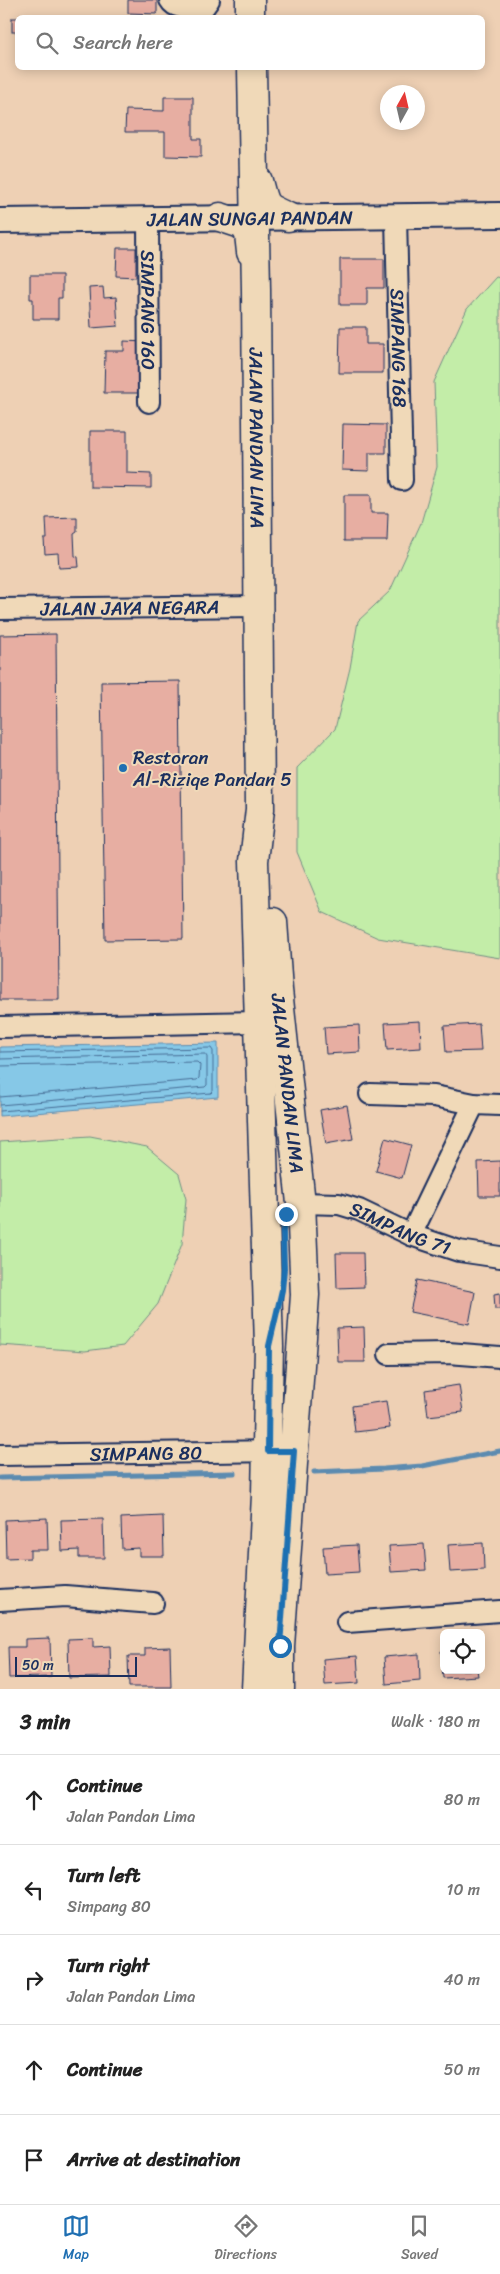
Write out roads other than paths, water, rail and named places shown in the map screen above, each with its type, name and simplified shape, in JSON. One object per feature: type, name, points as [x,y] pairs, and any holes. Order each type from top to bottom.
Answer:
[{"type":"main road","points":[[250,0],[250,15]]},
{"type":"main road","name":"JALAN PANDAN LIMA","points":[[252,70],[260,606],[260,809],[254,861],[269,1346],[281,1451],[280,1689]]},
{"type":"main road","points":[[254,170],[260,196],[266,206],[275,213],[288,217]]},
{"type":"main road","points":[[220,217],[239,222],[247,230],[250,240],[251,276],[256,290]]},
{"type":"main road","name":"JALAN PANDAN LIMA","points":[[256,1689],[281,1451],[305,1294],[301,1203],[278,990],[270,860],[260,809]]},
{"type":"main road","points":[[264,1165],[271,1183],[277,1192],[288,1200],[301,1203]]},
{"type":"main road","points":[[269,1346],[282,1290],[284,1269],[283,1231],[286,1214],[290,1209],[301,1203]]},
{"type":"main road","points":[[280,1646],[292,1689]]},
{"type":"street","points":[[170,0],[173,5],[179,8],[204,7],[209,0]]},
{"type":"street","name":"JALAN SUNGAI PANDAN","points":[[0,221],[255,216],[500,215]]},
{"type":"street","name":"SIMPANG 168","points":[[396,216],[402,480]]},
{"type":"street","name":"SIMPANG 160","points":[[148,218],[149,402]]},
{"type":"street","name":"JALAN JAYA NEGARA","points":[[0,608],[260,606]]},
{"type":"street","points":[[0,1027],[258,1022]]},
{"type":"street","points":[[370,1094],[434,1096],[474,1104],[500,1105]]},
{"type":"street","points":[[410,1235],[474,1104]]},
{"type":"street","name":"SIMPANG 71","points":[[301,1203],[338,1204],[352,1208],[410,1235],[459,1251],[500,1257]]},
{"type":"street","points":[[389,1354],[448,1353],[500,1357]]},
{"type":"street","name":"SIMPANG 80","points":[[0,1455],[281,1451]]},
{"type":"street","points":[[0,1600],[65,1596],[152,1603]]},
{"type":"street","points":[[347,1622],[500,1611]]},
{"type":"water","points":[[218,1043],[218,1097],[0,1116],[0,1047]]},
{"type":"waterway","points":[[314,1472],[422,1466],[500,1451]]},
{"type":"waterway","points":[[0,1478],[234,1473]]},
{"type":"place","name":"Restoran Al-Riziqe Pandan 5","points":[[123,768]]}]
